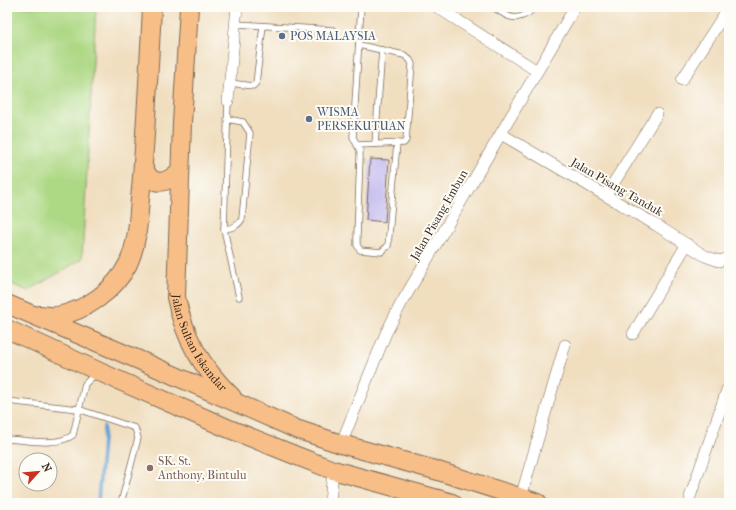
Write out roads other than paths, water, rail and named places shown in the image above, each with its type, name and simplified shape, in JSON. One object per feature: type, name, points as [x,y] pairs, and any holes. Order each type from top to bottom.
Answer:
[{"type":"main road","points":[[32,315],[56,316],[71,312],[103,295],[119,278],[128,264],[136,244],[143,167],[152,7]]},
{"type":"main road","name":"Jalan Sultan Iskandar","points":[[189,7],[180,171],[176,297],[180,317],[191,344],[205,368],[240,404],[296,429],[341,444],[435,470],[538,503]]},
{"type":"main road","points":[[143,167],[150,178],[163,182],[172,179],[180,171]]},
{"type":"main road","points":[[7,304],[240,404]]},
{"type":"main road","points":[[7,329],[227,428],[332,470],[452,503]]},
{"type":"street","points":[[228,101],[237,7]]},
{"type":"street","points":[[437,7],[537,72]]},
{"type":"street","name":"Jalan Pisang Embun","points":[[341,444],[386,333],[401,304],[576,7]]},
{"type":"street","points":[[682,80],[729,7]]},
{"type":"street","points":[[606,195],[657,114]]},
{"type":"street","name":"Jalan Pisang Tanduk","points":[[501,134],[606,195],[705,256],[724,259]]},
{"type":"street","points":[[633,334],[687,244]]},
{"type":"street","points":[[520,497],[565,345]]},
{"type":"street","points":[[690,497],[727,390],[729,388]]},
{"type":"street","points":[[330,503],[332,470]]},
{"type":"lane","points":[[361,7],[354,137],[360,151],[357,245],[360,250],[381,252],[388,246],[397,143]]},
{"type":"lane","points":[[493,7],[509,17],[512,17],[529,14],[534,7]]},
{"type":"lane","points":[[235,24],[333,30]]},
{"type":"lane","points":[[230,83],[253,86],[256,83],[263,26]]},
{"type":"lane","points":[[358,145],[404,143],[406,140],[412,64],[404,55],[359,45]]},
{"type":"lane","points":[[375,144],[382,50]]},
{"type":"lane","points":[[228,101],[224,229],[239,297]]},
{"type":"lane","points":[[224,229],[239,224],[242,219],[250,133],[244,122],[227,119]]},
{"type":"lane","points":[[7,439],[57,442],[66,440],[73,435],[85,384],[91,378],[102,373]]},
{"type":"lane","points":[[7,401],[78,409],[135,428],[138,438],[121,503]]},
{"type":"waterway","points":[[98,503],[104,427]]},
{"type":"place","name":"POS MALAYSIA","points":[[282,36]]},
{"type":"place","name":"WISMA PERSEKUTUAN","points":[[309,119]]},
{"type":"place","name":"SK. St. Anthony, Bintulu","points":[[150,468]]}]
